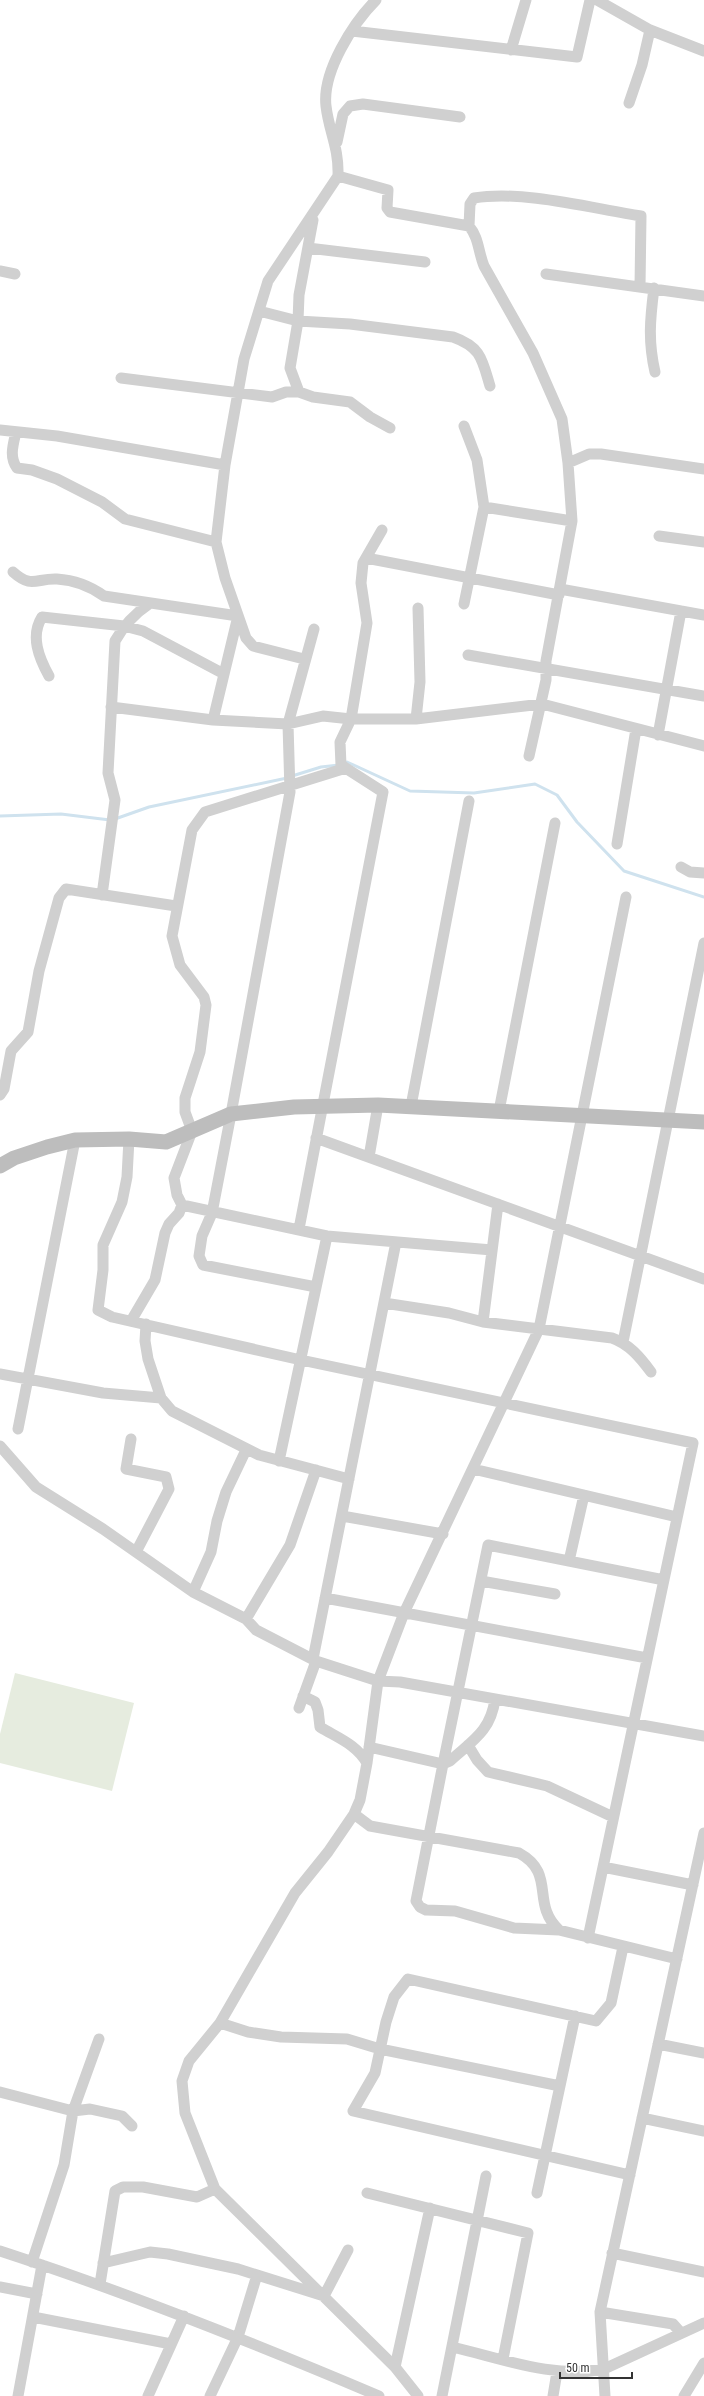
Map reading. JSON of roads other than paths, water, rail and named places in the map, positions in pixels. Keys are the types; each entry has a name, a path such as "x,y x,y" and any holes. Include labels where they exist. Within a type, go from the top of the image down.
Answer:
{"street":[{"path":"304,659 253,646 246,638 216,542 225,464 244,359 268,281 338,176 339,157 326,106 327,90 339,53 363,13 376,0"},
{"path":"511,50 526,0"},
{"path":"352,31 576,57 596,0 650,30 704,51"},
{"path":"629,103 640,73 650,30"},
{"path":"336,146 343,114 350,106 363,104 460,118"},
{"path":"338,176 388,190 387,208 390,212 469,226 477,235 480,254 484,266 533,353 562,420 568,463 572,521 546,669 542,704 529,756"},
{"path":"469,226 470,204 474,198 490,196 521,197 641,216 640,287"},
{"path":"299,392 290,368 298,321 299,295 313,214"},
{"path":"308,248 425,262"},
{"path":"0,271 15,274"},
{"path":"546,274 704,296"},
{"path":"654,288 649,329 650,347 655,372"},
{"path":"259,311 298,321 350,324 381,330 429,333 453,337 468,343 477,352 484,366 490,386"},
{"path":"121,378 238,394 272,397 286,392 299,392 313,397 350,402 370,417 390,428"},
{"path":"464,426 476,460 484,507 464,604"},
{"path":"0,430 57,436 225,464"},
{"path":"16,432 12,453 13,463 17,468 32,470 57,479 102,502 125,519 216,542"},
{"path":"568,463 589,454 601,454 704,469"},
{"path":"484,507 572,521"},
{"path":"299,1229 383,792 341,765 340,742 350,719 367,623 362,583 366,558 382,530"},
{"path":"659,536 704,542"},
{"path":"366,558 469,578 704,615"},
{"path":"13,572 22,580 32,583 56,579 70,581 90,587 104,596 149,604 238,616"},
{"path":"102,894 114,800 108,773 116,641 124,626 139,610 149,604"},
{"path":"416,719 420,682 418,608"},
{"path":"658,735 680,611"},
{"path":"213,720 238,616"},
{"path":"49,676 38,650 36,638 38,623 42,617 124,626 143,631 224,674"},
{"path":"314,629 304,659 288,724 290,787 231,1114 212,1213 202,1236 200,1262 203,1265 316,1287"},
{"path":"468,655 704,696"},
{"path":"112,707 213,720 288,724 319,716 350,719 416,719 542,704 704,746"},
{"path":"617,844 636,729"},
{"path":"131,1321 155,1280 165,1234 169,1224 179,1213 182,1205 174,1178 192,1131 185,1112 185,1098 200,1052 206,1006 204,997 180,965 172,936 176,906 192,830 205,812 290,787 346,768"},
{"path":"411,1106 469,801"},
{"path":"500,1111 555,823"},
{"path":"681,868 690,872 704,873"},
{"path":"0,1095 4,1089 11,1051 28,1032 32,1020 39,971 59,898 66,889 176,906"},
{"path":"418,2396 395,2367 214,2189 185,2113 182,2081 189,2061 220,2023 295,1893 328,1852 354,1814 360,1800 370,1747 378,1681 404,1613 443,1534 539,1329 626,897"},
{"path":"623,1342 704,943"},
{"path":"369,1157 378,1105"},
{"path":"0,1166 27,1154 75,1140 129,1138 166,1142 231,1114 294,1107 378,1105 411,1106 704,1122"},
{"path":"129,1138 127,1177 122,1202 103,1245 103,1270 98,1310 112,1317 300,1360 693,1443 588,1938"},
{"path":"316,1138 704,1279"},
{"path":"18,1429 75,1140"},
{"path":"483,1322 498,1204"},
{"path":"182,1205 212,1213 299,1229 327,1236 492,1250"},
{"path":"279,1461 327,1236"},
{"path":"299,1708 315,1660 325,1598 396,1242"},
{"path":"384,1303 449,1313 483,1322 612,1338 623,1342 643,1360 651,1372"},
{"path":"146,1324 145,1341 148,1359 161,1398 172,1411 246,1450 279,1461 349,1479"},
{"path":"0,1374 103,1393 161,1398"},
{"path":"131,1439 126,1469 166,1477 169,1489 136,1552"},
{"path":"0,1446 36,1487 136,1552 193,1592 246,1619 256,1630 315,1660 378,1681 400,1682 704,1736"},
{"path":"193,1592 211,1552 217,1521 226,1492 246,1450"},
{"path":"473,1468 677,1517"},
{"path":"246,1619 290,1545 316,1470"},
{"path":"569,1561 584,1495"},
{"path":"342,1516 443,1534"},
{"path":"664,1580 488,1545 416,1901 420,1907 436,1912 455,1911 514,1928 559,1930 677,1959"},
{"path":"481,1581 555,1594"},
{"path":"325,1598 647,1658"},
{"path":"303,1696 315,1702 318,1710 320,1727 348,1742 361,1753 367,1763"},
{"path":"370,1747 443,1764 450,1761 488,1725 493,1715 495,1699"},
{"path":"468,1745 477,1760 488,1772 547,1786 614,1817"},
{"path":"354,1814 370,1826 429,1835 519,1853 531,1860 540,1874 545,1911 549,1921 559,1930"},
{"path":"605,2396 600,2312 704,1833"},
{"path":"603,1867 693,1885"},
{"path":"623,1946 611,2003 606,2011 596,2021 408,1980 394,1997 375,2073 353,2111 630,2175"},
{"path":"537,2194 575,2016"},
{"path":"220,2023 248,2032 281,2037 347,2039 380,2049 560,2086"},
{"path":"18,2396 37,2294 37,2263 64,2166 73,2111 99,2038"},
{"path":"658,2044 704,2053"},
{"path":"0,2092 73,2111 90,2109 122,2116 132,2126"},
{"path":"642,2118 704,2131"},
{"path":"442,2396 486,2176"},
{"path":"100,2284 115,2191 123,2188 143,2187 197,2197 214,2189"},
{"path":"367,2193 528,2232 503,2359"},
{"path":"395,2367 430,2208"},
{"path":"324,2296 348,2250"},
{"path":"0,2251 100,2284 184,2316 379,2396"},
{"path":"103,2263 150,2252 257,2275 324,2296"},
{"path":"612,2253 704,2272"},
{"path":"210,2396 238,2337 257,2275"},
{"path":"0,2287 37,2294"},
{"path":"600,2312 672,2324 681,2333"},
{"path":"148,2396 184,2316"},
{"path":"33,2317 171,2344"},
{"path":"452,2347 557,2372 588,2372 604,2369 704,2323"},
{"path":"684,2396 704,2363"},
{"path":"552,2396 557,2372"}],"waterway":[{"path":"344,764 347,762 410,791 474,793 535,784 557,795 577,822 624,871 704,897"},
{"path":"292,776 321,767 339,765"},
{"path":"115,819 149,807 287,778"},
{"path":"0,816 61,814 110,820"}]}
